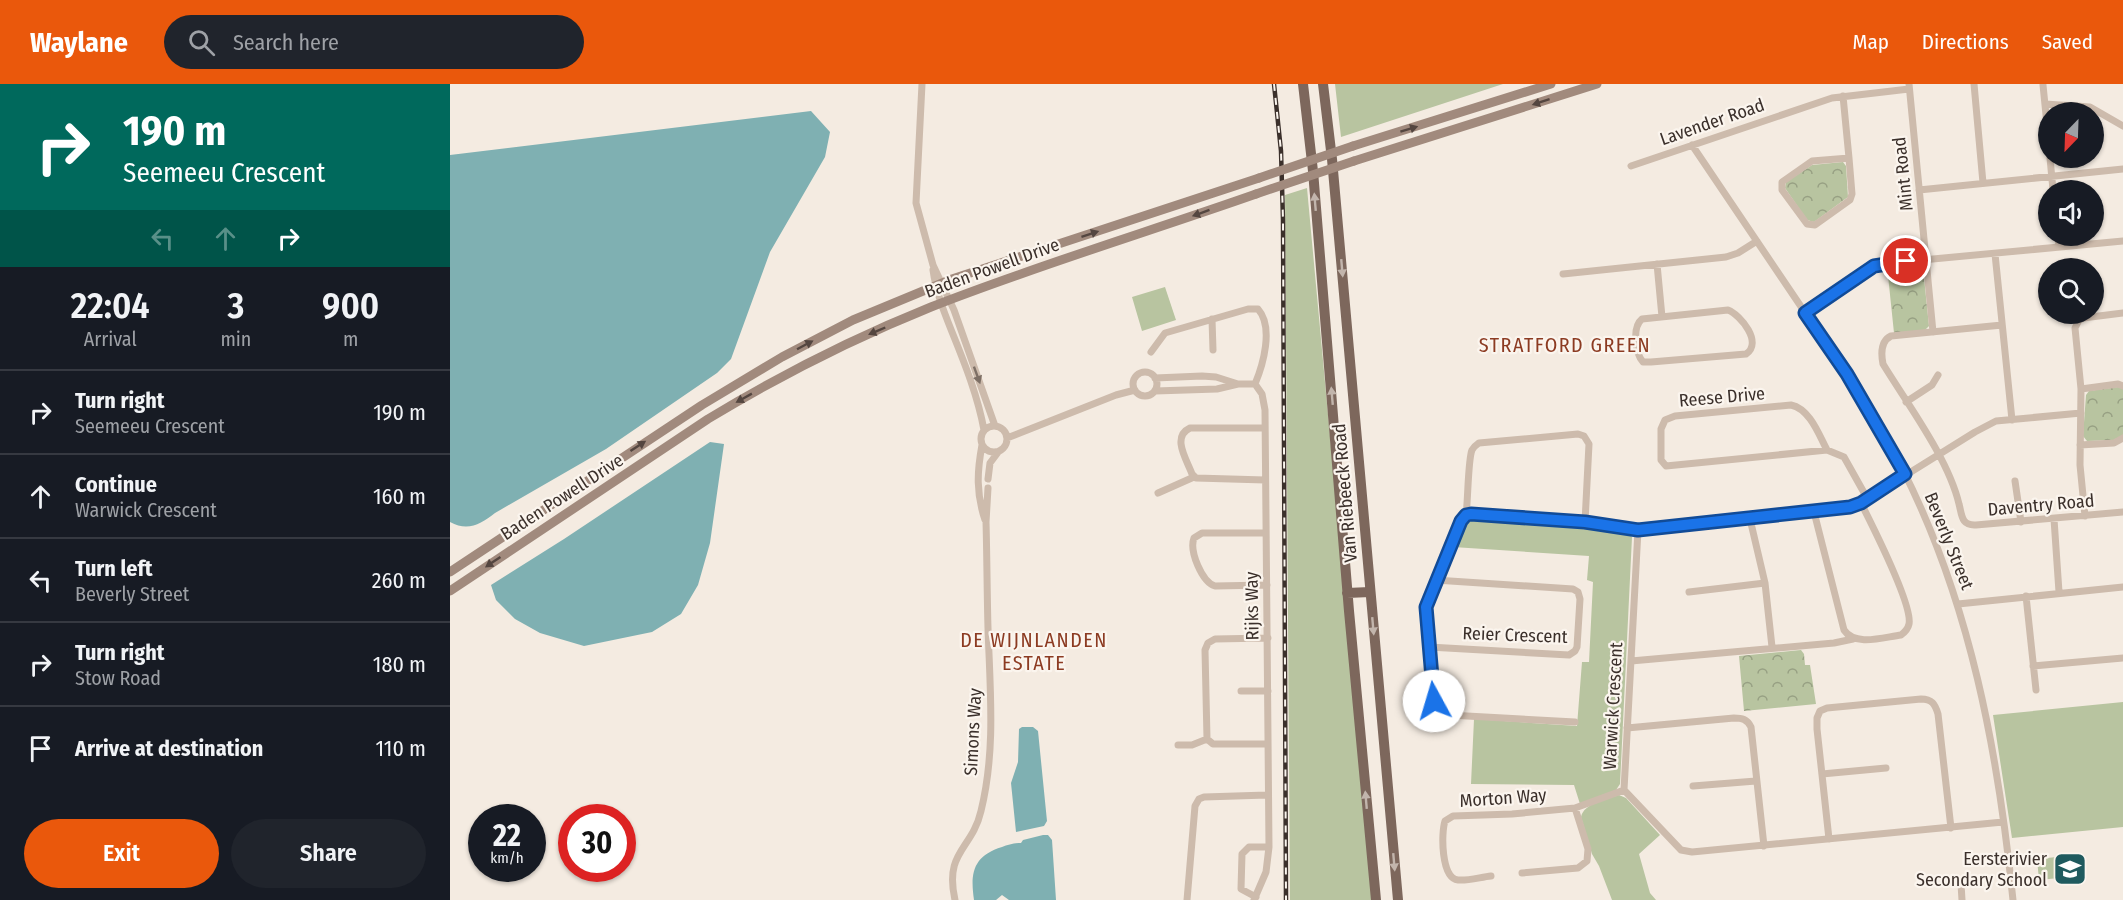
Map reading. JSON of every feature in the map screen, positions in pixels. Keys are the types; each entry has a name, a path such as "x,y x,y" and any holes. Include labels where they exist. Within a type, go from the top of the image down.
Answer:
{"main road":[{"name":"Van Riebeeck Road","path":"1303,84 1313,171 1347,593 1376,900"},
{"name":"Van Riebeeck Road","path":"1323,84 1334,182 1398,900"},
{"name":"Baden Powell Drive","path":"450,572 692,411 782,357 853,320 939,285 1353,146 1551,84"},
{"name":"Baden Powell Drive","path":"450,591 722,410 849,343 946,302 1110,243 1354,161 1597,84"},
{"path":"1347,593 1370,592"},
{"path":"1370,840 1392,839"}],"street":[{"path":"922,84 916,204 939,285 995,426 1005,431 1007,438 1005,446 990,463 988,479"},
{"path":"1974,84 1983,183"},
{"path":"2043,85 2045,102"},
{"name":"Lavender Road","path":"1631,166 1794,110 1842,96 1909,87"},
{"name":"Mint Road","path":"1909,87 1933,332"},
{"path":"1842,96 1849,158 1852,194 1850,200 1815,225 1806,224 1782,190 1782,182 1812,161 1849,158"},
{"path":"2104,115 2123,126"},
{"name":"Beverly Street","path":"1692,145 1847,374 1905,474 1933,537 1958,604 1984,702 2004,822 2013,900"},
{"path":"2051,168 2052,180"},
{"path":"1919,190 2123,169"},
{"path":"1563,274 1732,256 1757,241"},
{"path":"1805,313 1874,266 1886,263 2123,241"},
{"path":"1995,254 2012,420"},
{"path":"1657,264 1662,316"},
{"path":"946,302 982,417 984,430 981,437 982,445 988,450 999,451"},
{"path":"1152,352 1165,333 1248,309 1258,309 1262,313 1266,356 1255,384 1238,384 1217,389 1155,391 1145,396 1135,390 1133,383 1140,374 1148,373 1155,378 1157,384 1155,391"},
{"path":"1728,310 1738,316 1752,337 1752,348 1746,354 1643,362 1639,357 1637,344 1638,322 1642,319 1662,316 1728,310"},
{"path":"2085,516 2080,445 2081,389 2075,328 2076,323 2083,318 2123,313"},
{"path":"1212,319 1213,350"},
{"path":"1938,454 1883,364 1884,342 1891,336 2002,325"},
{"path":"1906,402 1932,385 1938,375"},
{"path":"1189,376 1189,390"},
{"path":"1155,378 1216,377 1238,384"},
{"name":"Rijks Way","path":"1255,384 1264,401 1265,428 1269,847 1266,872 1255,898"},
{"path":"2081,389 2123,386"},
{"path":"1007,438 1116,395 1135,390"},
{"name":"Reese Drive","path":"1827,450 1804,412 1791,405 1676,416 1665,420 1661,429 1661,460 1666,466 1827,450 1844,457 1890,562 1910,622 1906,631 1901,635 1853,639"},
{"path":"1575,722 1442,712 1434,701 1426,607 1462,519 1466,515 1585,522 1638,530 1850,507 1864,501 1988,424 1996,421 2081,413"},
{"path":"984,430 995,426"},
{"path":"1194,477 1180,444 1181,435 1185,431 1193,428 1265,428"},
{"path":"1466,515 1471,453 1476,445 1578,434 1587,438 1589,444 1585,522"},
{"path":"2080,445 2114,442 2123,438"},
{"name":"Simons Way","path":"982,445 977,473 977,492 986,522"},
{"name":"Daventry Road","path":"1938,454 1956,494 1961,517 1969,526 2123,512"},
{"path":"1158,493 1194,477 1265,480"},
{"path":"2015,481 2021,522"},
{"name":"Simons Way","path":"955,900 953,869 960,850 978,822 985,793 992,736 986,522 988,488"},
{"path":"1814,512 1844,630 1853,639"},
{"path":"1750,519 1765,583 1772,647"},
{"path":"2054,519 2059,592"},
{"name":"Warwick Crescent","path":"1638,530 1624,790 1681,850 1692,852 1764,846 2004,822"},
{"path":"1266,533 1202,533 1194,538 1192,547 1204,579 1209,584 1215,586 1267,585"},
{"name":"Reier Crescent","path":"1429,647 1567,655 1574,653 1577,647 1580,599 1576,590 1436,580"},
{"path":"1689,592 1765,583"},
{"path":"1958,604 2123,586"},
{"path":"2026,596 2036,690"},
{"path":"1268,638 1215,639 1206,645 1205,671 1207,739 1213,744 1268,744"},
{"path":"1631,662 1834,643 1853,639"},
{"path":"2033,666 2123,658"},
{"path":"1240,681 1241,693 1268,691"},
{"path":"1829,839 1816,718 1820,711 1921,699 1929,700 1936,706 1938,714 1951,828"},
{"path":"1627,728 1744,719 1751,727 1764,846"},
{"path":"1178,745 1192,745 1207,739"},
{"path":"1822,774 1886,768"},
{"path":"1693,786 1756,780"},
{"name":"Morton Way","path":"1491,876 1458,880 1447,871 1442,830 1445,820 1453,816 1512,814 1575,808 1624,790"},
{"path":"1187,900 1197,801 1206,796 1268,795"},
{"path":"1521,873 1578,868 1587,861 1588,849 1575,808"},
{"path":"1255,898 1241,889 1242,854 1249,847 1269,847"},
{"path":"1961,884 1962,900"}],"green space":[{"path":"1335,84 1503,84 1341,137"},
{"path":"1843,162 1846,166 1848,197 1814,222 1807,220 1785,188 1786,182 1812,165"},
{"path":"1307,188 1373,900 1290,900 1285,195"},
{"path":"1918,263 1923,268 1929,326 1925,330 1894,333 1887,266"},
{"path":"1165,287 1176,320 1142,331 1132,297"},
{"path":"2123,388 2123,436 2116,440 2087,441 2083,436 2086,395 2089,391"},
{"path":"1470,518 1598,526 1627,532 1632,537 1620,784 1616,790 1580,804 1574,785 1471,784 1474,719 1577,726 1582,662 1589,662 1593,582 1587,580 1589,556 1453,547 1464,522"},
{"path":"1801,650 1804,654 1805,665 1810,665 1816,704 1744,711 1739,656"},
{"path":"2123,702 2123,827 2012,838 1993,715"},
{"path":"1619,795 1626,798 1660,835 1639,854 1650,893 1656,900 1612,900 1592,854 1581,817 1583,812 1597,802"},
{"path":"2077,855 2079,876 2039,880 2037,859"}],"water":[{"path":"811,111 830,132 825,157 770,252 731,359 717,373 606,449 485,520 468,526 450,522 450,155"},
{"path":"710,442 724,444 710,543 698,585 681,614 652,632 584,646 540,633 515,619 496,600 491,585"},
{"path":"1033,727 1038,731 1047,821 1044,826 1016,832 1011,783 1018,762 1019,729"},
{"path":"1048,835 1052,840 1056,900 1009,900 1002,895 996,900 974,900 973,874 979,861 985,855 1002,847"}],"railway":[{"path":"1274,84 1281,151 1283,220 1286,900"}],"place":[{"name":"Eersterivier Secondary School","path":"2070,869"}],"district":[{"name":"STRATFORD GREEN","path":"1565,345"},
{"name":"DE WIJNLANDEN ESTATE","path":"1034,652"}],"route":[{"path":"1434,701 1426,607 1428,597 1461,521 1466,515 1585,522 1638,530 1850,507 1861,503 1905,474 1847,374 1805,313 1874,266 1906,261"}]}
